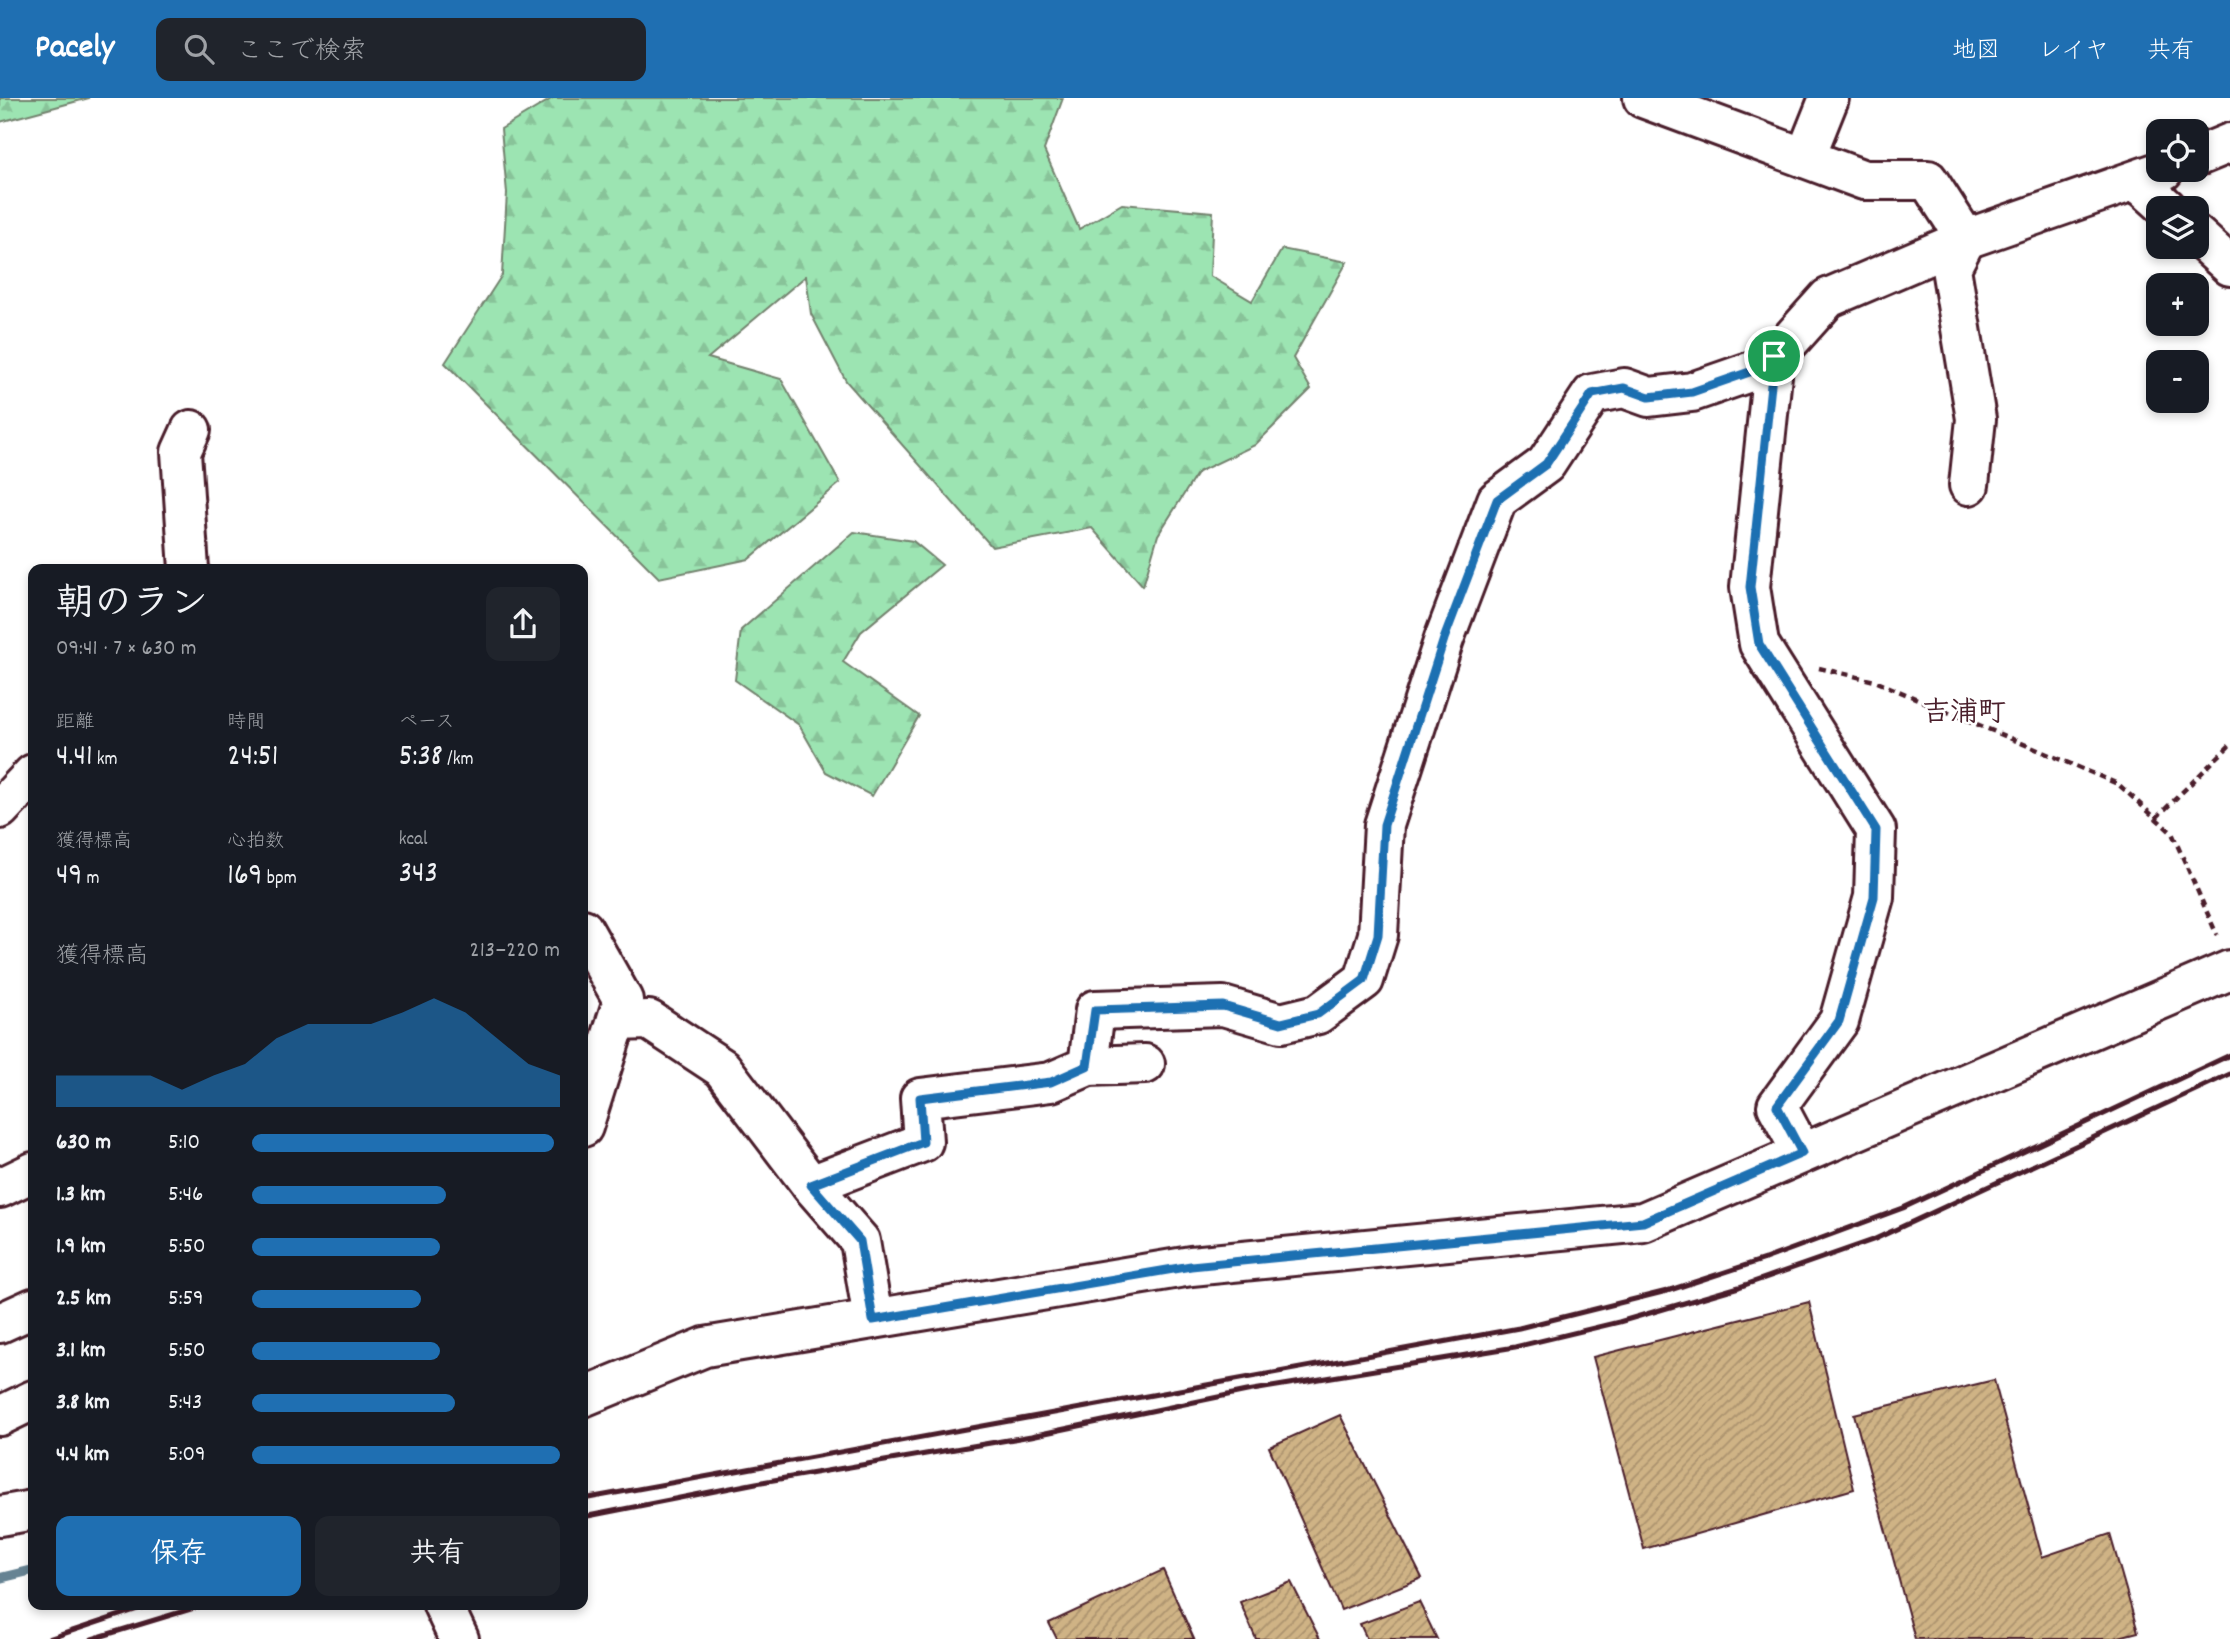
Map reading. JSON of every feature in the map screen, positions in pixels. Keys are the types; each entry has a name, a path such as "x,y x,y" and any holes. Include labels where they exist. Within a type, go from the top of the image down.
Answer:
{"street":[{"path":"1643,98 1864,180 1928,180 1966,239"},
{"path":"1805,158 1829,98"},
{"path":"2209,152 2230,144"},
{"path":"1087,1066 1095,1010 1223,1006 1281,1023 1318,1014 1364,980 1378,935 1384,825 1444,639 1497,500 1546,464 1592,394 1624,388 1649,397 1692,392 1761,368 1828,298 1966,239 2146,176"},
{"path":"1966,239 1951,268 1976,419 1969,485"},
{"path":"2209,247 2230,266"},
{"path":"1774,356 1750,587 1759,644 1876,830 1874,897 1839,1021 1777,1106 1802,1153"},
{"path":"189,564 181,452 191,430"},
{"path":"0,809 28,779"},
{"path":"588,938 623,1000 588,1111"},
{"path":"588,1395 705,1348 1191,1266 1643,1222 1802,1153 2225,955"},
{"path":"617,1021 649,1020 722,1068 811,1185 860,1241 873,1320"},
{"path":"811,1185 923,1142 920,1098 1051,1082 1087,1066 1145,1064"},
{"path":"0,1188 28,1174"},
{"path":"0,1324 28,1310"},
{"path":"0,1416 28,1402"},
{"path":"0,1516 28,1511"},
{"path":"445,1610 459,1639"}],"path":[{"path":"1767,655 1875,681 2118,784 2172,834 2225,955"},
{"path":"2156,818 2230,745"}],"green space":[{"path":"0,98 89,98 0,122"},
{"path":"553,98 1063,98 1044,150 1079,229 1122,204 1213,212 1210,276 1252,301 1282,249 1347,262 1293,358 1311,389 1255,445 1198,472 1158,535 1143,586 1092,528 992,547 846,381 811,314 806,276 708,358 781,379 840,483 749,559 659,578 445,363 502,275 507,193 501,129"},
{"path":"854,532 913,541 942,565 861,632 843,662 919,716 872,796 826,772 799,725 735,680 741,630"}],"building":[{"path":"1809,1302 1854,1489 1644,1549 1593,1357"},
{"path":"1994,1380 2042,1557 2110,1534 2138,1632 2111,1639 1915,1639 1854,1414"},
{"path":"1340,1415 1422,1578 1341,1610 1269,1447"},
{"path":"1163,1570 1194,1639 1057,1639 1049,1623"},
{"path":"1291,1582 1320,1639 1256,1639 1240,1602"},
{"path":"1419,1602 1437,1639 1367,1639 1360,1624"}],"waterway":[{"path":"0,1578 28,1571"}],"railway":[{"path":"588,1498 1519,1328 1667,1291 1765,1259 1903,1208 2230,1055"},
{"path":"588,1516 756,1483 1031,1436 1247,1391 1515,1347 1619,1322 1739,1287 1873,1240 2230,1074"},
{"path":"48,1639 135,1610"},
{"path":"92,1639 188,1610"}],"district":[{"name":"吉浦町","path":"1964,715"}],"route":[{"path":"1774,356 1750,587 1759,644 1876,830 1874,897 1839,1021 1777,1106 1802,1153 1643,1222 1191,1266 873,1320 860,1241 811,1185 923,1142 920,1098 1051,1082 1087,1066 1095,1010 1223,1006 1281,1023 1318,1014 1364,980 1378,935 1384,825 1444,639 1497,500 1546,464 1592,394 1624,388 1649,397 1692,392 1761,368 1774,356"}]}
